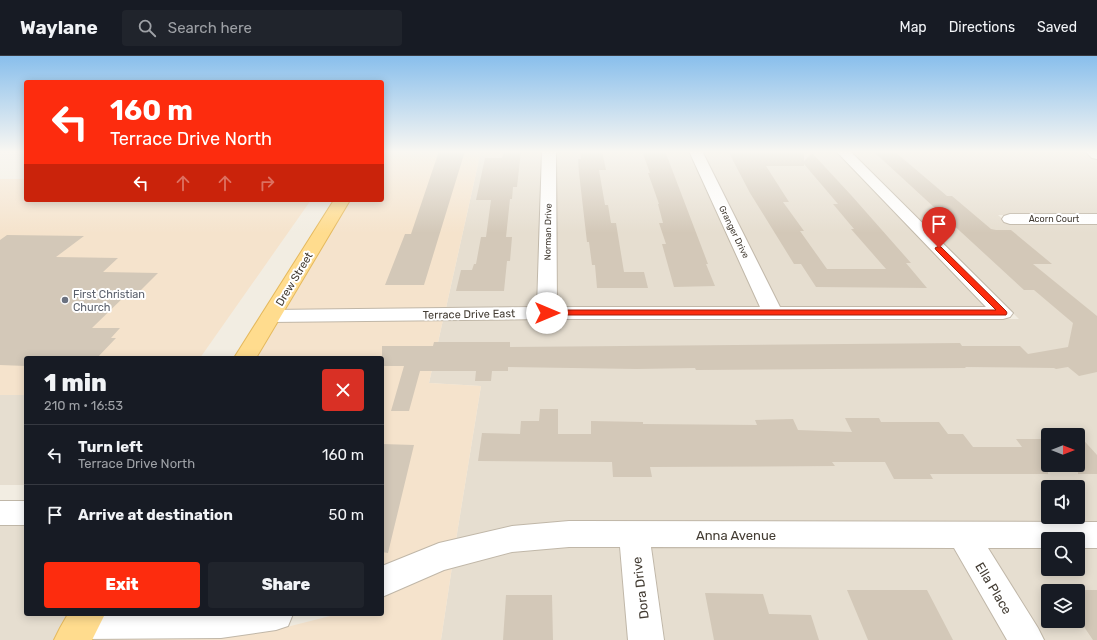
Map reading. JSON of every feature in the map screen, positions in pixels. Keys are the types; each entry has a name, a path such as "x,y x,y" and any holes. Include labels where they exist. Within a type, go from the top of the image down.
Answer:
{"main road":[{"name":"Drew Street","path":"246,356 341,202"}],"street":[{"name":"Norman Drive","path":"547,313 549,178"},
{"name":"Granger Drive","path":"708,178 773,314"},
{"name":"Terrace Drive East","path":"271,316 547,313 1003,313 869,178"},
{"name":"Acorn Court","path":"1010,219 1097,219"},
{"path":"0,513 24,513"},
{"name":"Anna Avenue","path":"384,581 439,557 512,539 569,534 1097,535"},
{"name":"Dora Drive","path":"634,535 646,640"},
{"name":"Ella Place","path":"963,535 1026,640"},
{"path":"81,625 221,621 260,616"}],"shaded area":[{"path":"384,178 475,178 446,308 285,311 349,202 384,202"},
{"path":"475,178 541,178 536,307 446,308"},
{"path":"556,178 700,178 760,308 558,307"},
{"path":"716,178 862,178 987,307 781,308"},
{"path":"877,178 1097,178 1097,215 998,215 1006,222 1097,222 1097,523 1085,523 1085,480 1041,480 1041,524 1059,524 456,540 481,386 429,383 443,320 547,318 1019,319"},
{"path":"0,179 24,179 24,202 310,202 201,356 24,356 24,395 0,395"},
{"path":"443,320 429,383 481,386 456,540 384,565 384,356 258,356 278,322"},
{"path":"0,395 24,395 24,485 0,485"},
{"path":"0,525 24,525 24,616 69,616 53,640 0,640"},
{"path":"571,547 619,547 628,640 441,640 452,567 515,552"},
{"path":"652,548 953,548 1007,640 665,640"},
{"path":"986,548 1041,548 1041,576 1085,576 1085,548 1097,548 1097,640 1044,640"},
{"path":"452,567 441,640 90,640 91,638 214,637 279,629 330,616 384,616 384,594"}],"building":[{"path":"430,178 457,178 424,285 385,285 405,234 411,234"},
{"path":"481,178 518,178 517,187 513,187 512,199 510,199 506,237 512,237 510,261 507,261 504,291 456,291 461,270 472,270 474,264 476,264 481,237 486,237 491,200 476,200"},
{"path":"580,178 600,178 605,205 608,205 611,223 616,223 624,272 644,272 648,288 597,288 595,265 592,265 589,242 587,242"},
{"path":"650,178 675,178 715,286 674,287 662,244 666,244 659,223 663,223 659,204"},
{"path":"742,178 774,178 789,202 783,202 804,231 800,231 827,269 886,269 851,229 854,229 833,204 838,204 816,178 835,178 911,263 906,263 927,288 816,287 801,264 794,264"},
{"path":"903,178 926,178 947,196 952,196 991,229 1011,230 1052,264 1033,264 1097,316 1097,372 1079,376 1068,367 1056,369 965,367 966,368 696,370 695,368 637,369 508,367 508,371 492,371 491,381 475,381 476,371 420,371 409,411 391,411 404,366 384,366 384,356 382,356 382,346 433,346 434,342 510,342 510,347 960,343 962,346 1020,346 1028,354 1068,347 1073,323 1034,290 1024,290"},
{"path":"7,235 84,236 56,257 118,258 103,272 158,273 137,294 127,294 92,328 120,328 111,338 116,338 99,356 24,356 24,366 0,365 0,240"},
{"path":"540,409 558,409 558,434 591,434 591,421 643,422 643,424 757,425 755,420 793,419 798,430 852,432 845,418 879,418 881,422 939,422 948,434 963,434 973,447 1022,447 1016,439 1041,439 1041,472 1048,472 1048,474 930,474 933,479 894,479 885,462 832,462 835,466 650,467 652,477 613,477 612,462 478,461 482,433 520,434 521,421 539,421"},
{"path":"1085,442 1097,455 1097,474 1078,474 1078,472 1085,472"},
{"path":"384,444 414,445 388,553 384,552"},
{"path":"847,590 927,590 953,640 868,640"},
{"path":"1085,590 1097,590 1097,640 1093,640 1085,628"},
{"path":"705,593 763,594 769,614 811,615 819,640 714,640"},
{"path":"506,595 552,595 553,640 503,640"}],"place":[{"name":"First Christian Church","path":"65,300"}],"route":[{"path":"547,313 1003,313 939,248"}]}
